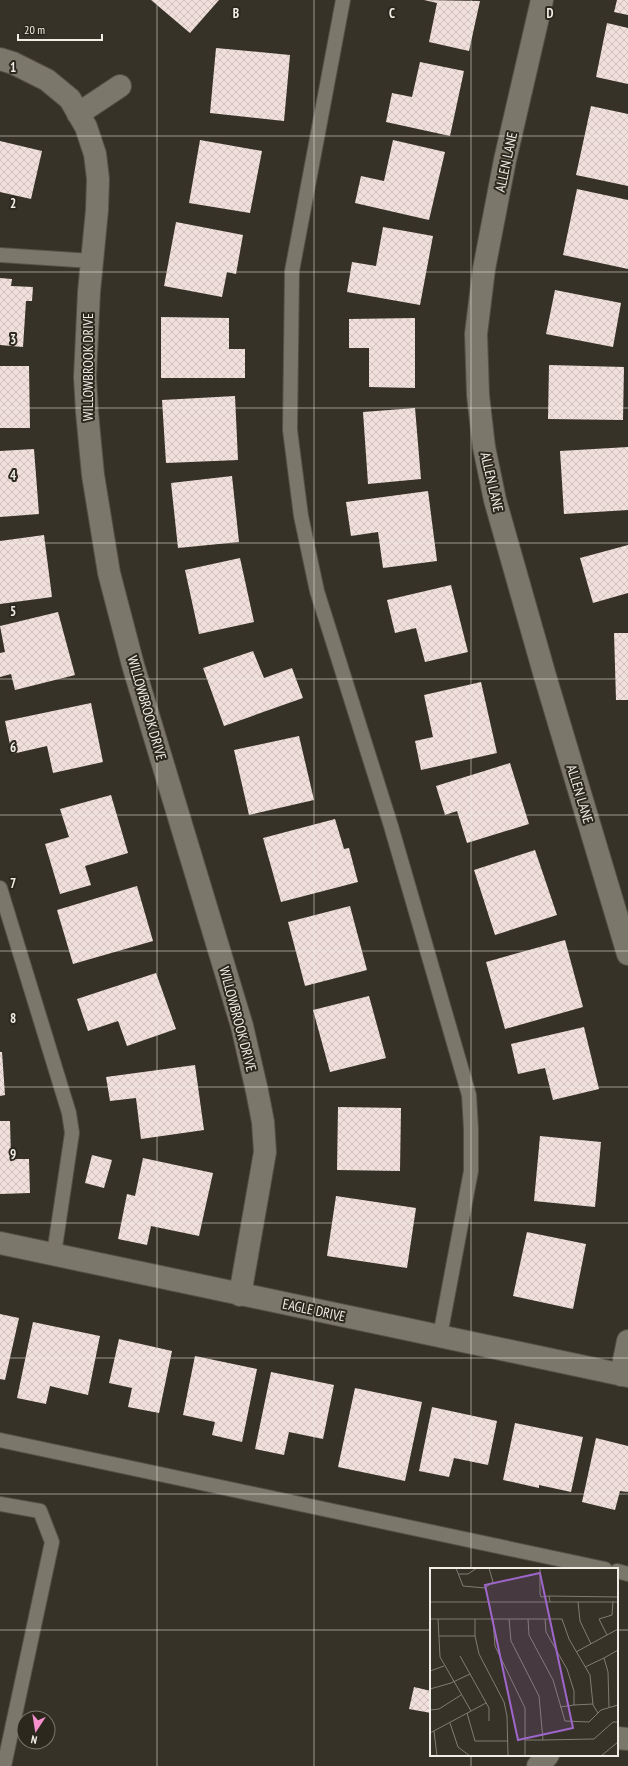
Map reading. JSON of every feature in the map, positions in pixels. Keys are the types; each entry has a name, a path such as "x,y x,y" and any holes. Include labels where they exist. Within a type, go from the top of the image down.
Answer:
{"street":[{"name":"ALLEN LANE","path":"542,0 506,160 484,269 476,334 478,395 484,447 495,500 547,683 628,954"},
{"name":"WILLOWBROOK DRIVE","path":"0,60 13,62 47,80 70,99 86,127 95,154 98,179 92,261 88,292 85,377 93,475 109,573 133,665 242,1026 258,1091 263,1122 265,1152 240,1295"},
{"path":"78,114 120,86"},
{"name":"EAGLE DRIVE","path":"0,1243 240,1295 625,1375"},
{"path":"625,1375 628,1341"},
{"path":"618,1738 628,1739"},
{"path":"538,1766 547,1756"}],"lane":[{"path":"343,0 292,270 290,430 301,516 317,591 390,826 469,1095 471,1171 440,1336"},
{"path":"0,255 92,261"},
{"path":"0,888 69,1113 72,1132 54,1254"},
{"path":"0,1440 600,1568"},
{"path":"0,1504 40,1511 52,1542 4,1766"},
{"path":"618,1572 628,1574"}],"building":[{"path":"151,0 219,0 190,33"},
{"path":"424,0 480,1 469,51 429,42 437,3"},
{"path":"617,0 628,0 628,15 614,12"},
{"path":"607,23 628,28 628,84 596,77"},
{"path":"216,48 290,55 284,121 210,113"},
{"path":"420,62 464,71 450,136 386,122 392,93 412,97"},
{"path":"591,106 628,114 628,186 576,175"},
{"path":"200,140 262,151 250,213 189,203"},
{"path":"393,140 445,152 429,220 355,203 361,176 384,181"},
{"path":"0,141 42,151 31,199 0,192"},
{"path":"577,189 628,200 628,269 563,255"},
{"path":"176,222 243,235 236,274 227,272 222,297 164,286"},
{"path":"383,227 433,236 420,305 347,292 352,262 376,266"},
{"path":"0,278 12,279 11,286 33,287 32,301 26,301 23,347 0,345"},
{"path":"555,290 621,303 613,347 546,334"},
{"path":"161,317 229,318 229,349 245,349 245,378 161,378"},
{"path":"415,318 415,388 369,387 369,348 349,348 349,319"},
{"path":"549,365 624,367 623,420 548,419"},
{"path":"0,366 29,366 30,428 0,428"},
{"path":"235,396 238,460 166,463 162,400"},
{"path":"415,408 421,479 368,484 363,412"},
{"path":"628,447 628,510 564,514 560,451"},
{"path":"34,449 39,514 0,517 0,451"},
{"path":"232,476 239,542 178,548 171,483"},
{"path":"428,491 437,561 383,568 378,532 351,536 346,502"},
{"path":"44,535 52,597 0,604 0,541"},
{"path":"628,545 628,593 593,603 580,558"},
{"path":"240,558 254,622 199,634 185,570"},
{"path":"451,585 468,652 425,662 416,628 395,633 387,600"},
{"path":"58,612 75,675 15,690 11,674 0,677 0,653 5,652 0,626"},
{"path":"614,633 628,633 628,700 616,700"},
{"path":"253,651 264,678 292,668 303,698 224,726 203,668"},
{"path":"481,682 497,753 421,770 415,741 433,737 424,695"},
{"path":"91,703 103,762 53,773 47,746 12,754 5,721"},
{"path":"299,736 314,800 249,815 234,750"},
{"path":"510,763 529,824 467,843 457,811 445,815 436,786"},
{"path":"111,795 128,853 85,866 91,885 60,894 45,844 69,837 60,809"},
{"path":"335,819 344,849 349,848 358,882 281,902 263,838"},
{"path":"535,850 557,915 495,935 474,870"},
{"path":"137,886 153,941 73,964 57,910"},
{"path":"350,906 367,970 305,986 288,922"},
{"path":"565,940 583,1007 505,1029 486,962"},
{"path":"156,973 176,1029 127,1046 118,1021 88,1031 77,999"},
{"path":"369,996 386,1058 330,1072 313,1010"},
{"path":"584,1027 599,1089 553,1100 545,1068 518,1074 511,1044"},
{"path":"0,1052 2,1052 5,1095 0,1096"},
{"path":"195,1065 204,1130 141,1139 136,1098 110,1101 106,1077"},
{"path":"338,1107 401,1108 400,1171 337,1170"},
{"path":"0,1121 10,1121 11,1159 29,1159 30,1193 0,1194"},
{"path":"540,1136 601,1142 595,1207 534,1201"},
{"path":"92,1155 112,1160 104,1188 85,1183"},
{"path":"143,1158 213,1173 199,1236 151,1226 147,1245 118,1239 127,1194 135,1196"},
{"path":"336,1196 416,1208 407,1268 327,1256"},
{"path":"527,1232 586,1244 573,1309 513,1296"},
{"path":"0,1314 19,1318 5,1380 0,1379"},
{"path":"33,1322 100,1336 88,1395 50,1386 46,1404 17,1398"},
{"path":"119,1339 172,1351 159,1413 128,1407 132,1388 109,1383"},
{"path":"195,1356 257,1369 242,1442 212,1435 215,1422 183,1415"},
{"path":"271,1372 334,1385 323,1439 289,1432 284,1455 255,1449"},
{"path":"355,1388 422,1402 405,1481 338,1467"},
{"path":"432,1407 497,1421 488,1465 454,1458 449,1477 419,1471"},
{"path":"515,1423 583,1437 571,1492 539,1485 539,1488 503,1480"},
{"path":"596,1438 628,1446 628,1492 620,1491 615,1510 582,1502"},
{"path":"414,1687 430,1691 430,1713 409,1709"}]}
